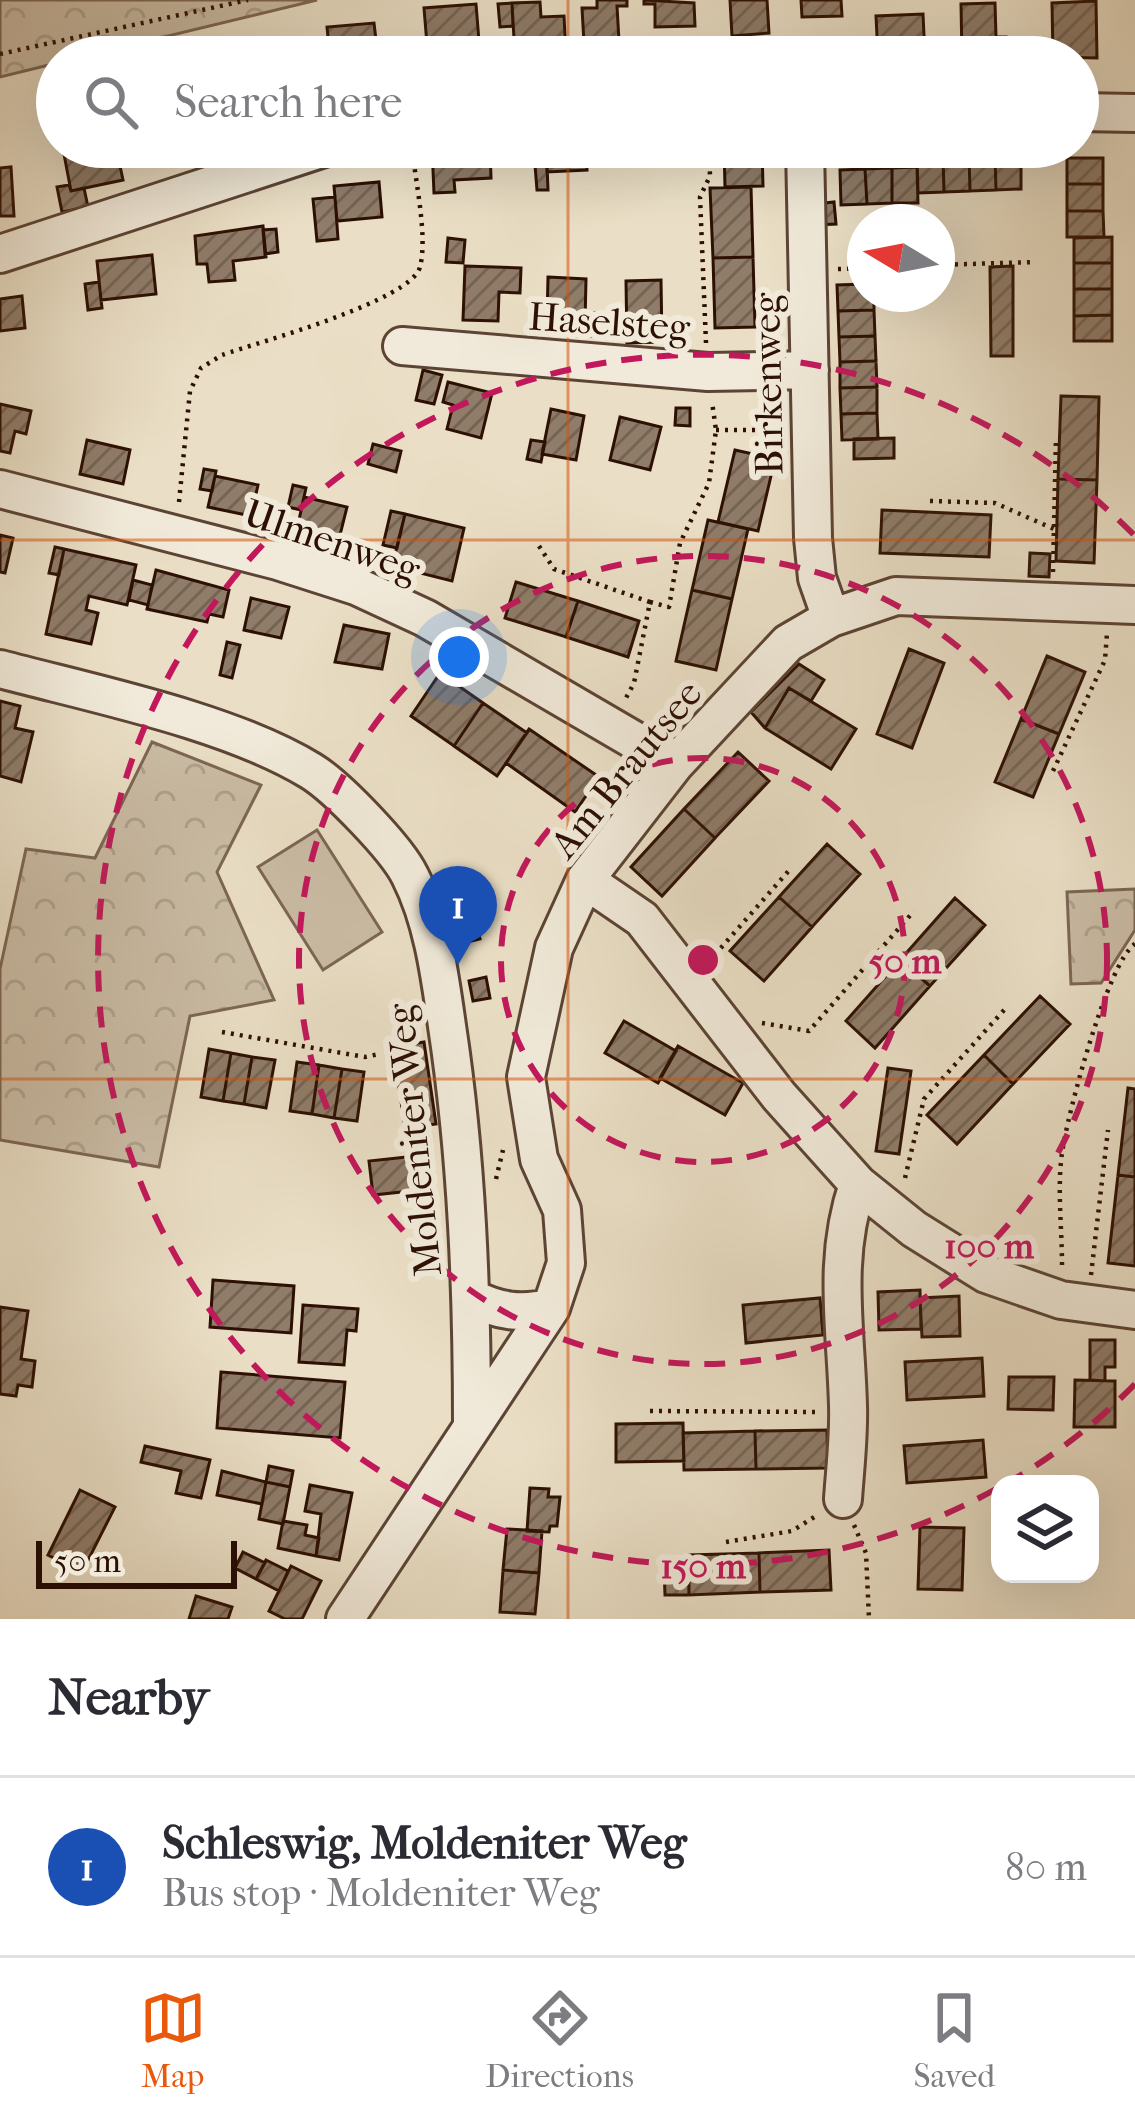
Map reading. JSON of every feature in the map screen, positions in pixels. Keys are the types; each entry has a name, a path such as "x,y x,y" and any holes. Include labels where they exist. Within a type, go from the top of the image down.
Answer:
{"street":[{"path":"1099,112 1135,112"},
{"path":"0,254 263,168"},
{"name":"Birkenweg","path":"805,168 813,538 817,578 830,618"},
{"name":"Haselsteg","path":"402,346 708,372 810,370"},
{"name":"Ulmenweg","path":"0,489 356,586 425,618 675,764"},
{"name":"Am Brautsee","path":"472,1425 551,1308 566,1263 562,1210 538,1159 526,1077 554,948 586,880 675,764 788,644 830,618 896,596 1122,604"},
{"name":"Moldeniter Weg","path":"0,669 165,714 246,741 313,772 364,820 409,873 427,921 452,1057 472,1298 472,1425"},
{"path":"586,880 642,919 778,1096 859,1184 888,1208 986,1274 1075,1302 1135,1310"},
{"path":"843,1499 849,1412 844,1225 859,1184"},
{"path":"472,1298 493,1309 521,1313 551,1308"},
{"path":"345,1619 472,1425"}],"path":[{"path":"83,36 248,0"},
{"path":"0,54 36,46"},
{"path":"176,534 190,391 201,368 222,355 378,302 407,286 419,273 423,254 414,168"},
{"path":"539,547 554,569 669,607 680,543 709,483 716,430 708,372 700,197 710,168"},
{"path":"955,265 1035,262"},
{"path":"716,430 811,430"},
{"path":"1052,602 1056,437"},
{"path":"930,501 995,503 1054,529"},
{"path":"611,727 634,683 650,602"},
{"path":"1053,771 1106,660 1122,604"},
{"path":"697,986 713,974 720,949 792,867"},
{"path":"729,1031 748,1021 809,1031 914,911"},
{"path":"1075,1302 1062,1153 1107,986 1128,947 1135,944"},
{"path":"888,1208 902,1193 923,1099 1005,1009"},
{"path":"222,1032 365,1057 379,1054"},
{"path":"1075,1302 1108,1130"},
{"path":"462,1160 485,1188 500,1176 506,1134"},
{"path":"650,1411 849,1412"},
{"path":"725,1542 792,1531 843,1499 866,1553 868,1619"}],"green space":[{"path":"0,0 317,0 168,36 36,36 36,68 0,77"},
{"path":"152,742 261,785 217,872 274,1000 190,1016 159,1167 0,1140 0,969 26,849 95,858"},
{"path":"317,830 382,932 323,970 258,867"},
{"path":"1135,889 1135,930 1101,983 1071,984 1067,892"}],"building":[{"path":"597,0 627,0 627,6 617,6 619,36 584,36 582,8 597,8"},
{"path":"644,0 694,3 695,26 655,27 655,4 644,4"},
{"path":"730,0 767,0 769,33 732,36"},
{"path":"801,0 841,0 842,16 802,17"},
{"path":"1096,1 1097,36 1053,36 1052,3"},
{"path":"540,2 541,17 564,16 565,36 514,36 512,3"},
{"path":"512,3 513,26 500,27 498,4"},
{"path":"995,3 996,36 962,36 961,4"},
{"path":"476,4 479,36 426,36 424,8"},
{"path":"923,14 924,36 877,36 876,16"},
{"path":"374,23 376,36 328,36 327,27"},
{"path":"1099,158 1103,158 1103,184 1067,184 1067,168 1099,168"},
{"path":"11,167 14,216 0,216 0,168"},
{"path":"67,168 120,168 123,180 71,191"},
{"path":"433,168 491,168 491,178 454,180 455,192 434,193"},
{"path":"535,168 547,168 548,190 537,190"},
{"path":"547,168 587,168 587,170 547,172"},
{"path":"725,168 763,168 763,186 725,187"},
{"path":"892,168 917,168 918,203 892,203"},
{"path":"892,168 892,203 867,204 865,169"},
{"path":"917,168 943,168 944,192 918,193"},
{"path":"943,168 969,168 970,191 944,192"},
{"path":"969,168 995,168 996,190 970,191"},
{"path":"995,168 1021,168 1021,189 996,190"},
{"path":"865,169 867,204 841,205 840,170"},
{"path":"379,182 382,217 337,221 334,186"},
{"path":"1067,184 1103,184 1103,211 1067,211"},
{"path":"69,185 71,191 84,188 88,207 62,212 57,187"},
{"path":"751,187 753,257 713,258 710,188"},
{"path":"335,197 338,239 317,241 313,199"},
{"path":"834,202 836,224 816,225 815,204"},
{"path":"1067,211 1103,211 1104,237 1067,237"},
{"path":"263,226 266,257 233,261 235,280 209,282 207,264 197,264 195,236"},
{"path":"276,229 278,252 265,254 263,230"},
{"path":"1112,237 1112,263 1074,263 1074,238"},
{"path":"448,238 465,240 463,263 446,262"},
{"path":"152,255 156,294 101,300 97,261"},
{"path":"753,257 755,327 715,328 713,258"},
{"path":"1074,263 1112,263 1112,289 1074,289"},
{"path":"465,266 521,268 520,293 499,292 498,321 463,320"},
{"path":"1013,266 1013,356 991,356 990,267"},
{"path":"548,277 586,279 585,324 547,322"},
{"path":"661,280 662,342 627,343 626,281"},
{"path":"99,282 102,308 88,310 85,284"},
{"path":"837,285 847,285 847,311 838,311"},
{"path":"1074,289 1112,289 1112,315 1074,316"},
{"path":"22,296 25,328 0,331 0,299"},
{"path":"838,311 874,312 875,336 839,337"},
{"path":"585,313 600,313 599,336 575,336 576,323 585,324"},
{"path":"1112,315 1112,341 1074,341 1074,316"},
{"path":"875,336 876,361 840,362 839,337"},
{"path":"876,361 877,387 840,388 840,362"},
{"path":"423,370 442,375 434,404 416,400"},
{"path":"448,382 492,393 481,438 447,429 453,405 443,402"},
{"path":"877,387 877,413 841,414 840,388"},
{"path":"1061,396 1099,397 1097,480 1058,479"},
{"path":"0,404 31,411 26,434 15,431 10,453 0,451"},
{"path":"676,408 690,408 690,426 675,425"},
{"path":"551,409 584,416 576,460 542,454"},
{"path":"877,413 878,439 842,440 841,414"},
{"path":"620,417 661,427 650,470 610,460"},
{"path":"894,438 894,458 854,459 854,439"},
{"path":"87,440 130,450 123,484 80,474"},
{"path":"531,440 545,442 541,462 527,459"},
{"path":"373,444 401,451 396,472 368,464"},
{"path":"735,450 775,459 758,531 718,522"},
{"path":"204,469 216,471 212,491 200,489"},
{"path":"215,476 258,485 251,516 208,507"},
{"path":"1058,479 1097,480 1094,563 1056,561"},
{"path":"293,485 306,488 301,510 288,507"},
{"path":"304,497 347,507 339,539 297,529"},
{"path":"882,510 991,515 989,557 880,553"},
{"path":"391,511 405,514 397,548 383,545"},
{"path":"405,514 464,528 452,581 392,566"},
{"path":"708,520 748,529 732,599 692,590"},
{"path":"0,535 13,538 5,573 0,572"},
{"path":"55,547 64,549 59,575 49,573"},
{"path":"64,549 136,565 127,605 89,596 86,610 98,613 91,644 46,634"},
{"path":"1030,553 1050,554 1049,577 1029,576"},
{"path":"156,570 229,590 223,617 209,614 207,622 147,609"},
{"path":"133,580 152,585 148,605 129,600"},
{"path":"516,582 578,601 566,637 505,618"},
{"path":"692,590 732,599 716,670 676,661"},
{"path":"251,598 289,607 281,638 244,630"},
{"path":"578,601 639,621 628,657 566,637"},
{"path":"344,625 389,634 382,669 335,662"},
{"path":"227,642 240,645 232,678 220,675"},
{"path":"909,649 944,663 912,748 877,734"},
{"path":"1047,656 1085,672 1059,734 1021,719"},
{"path":"799,664 824,680 811,701 789,688 765,728 751,712"},
{"path":"440,673 483,703 454,746 411,716"},
{"path":"789,688 856,729 831,769 765,728"},
{"path":"0,701 20,706 15,728 33,732 21,782 0,776"},
{"path":"483,703 527,733 497,776 454,746"},
{"path":"1021,719 1059,734 1033,797 995,782"},
{"path":"529,729 599,777 575,812 506,763"},
{"path":"738,752 769,781 715,838 684,809"},
{"path":"684,809 715,838 662,896 631,867"},
{"path":"827,844 860,874 812,927 779,897"},
{"path":"779,897 812,927 764,981 730,951"},
{"path":"955,898 985,925 930,986 900,960"},
{"path":"475,919 480,939 463,943 458,922"},
{"path":"900,960 930,986 875,1048 846,1021"},
{"path":"486,977 490,998 473,1001 469,981"},
{"path":"1040,996 1070,1024 1013,1084 984,1055"},
{"path":"624,1021 676,1051 658,1083 605,1053"},
{"path":"424,1042 436,1124 405,1128 393,1047"},
{"path":"678,1046 743,1083 725,1115 660,1078"},
{"path":"209,1049 231,1053 223,1101 201,1097"},
{"path":"231,1053 252,1057 244,1104 223,1101"},
{"path":"984,1055 1013,1084 957,1144 927,1115"},
{"path":"252,1057 275,1060 266,1108 244,1104"},
{"path":"297,1062 319,1065 312,1114 290,1111"},
{"path":"319,1065 342,1069 334,1118 312,1114"},
{"path":"888,1068 911,1071 899,1154 876,1151"},
{"path":"342,1069 364,1072 357,1121 334,1118"},
{"path":"1128,1088 1135,1089 1135,1177 1118,1175"},
{"path":"426,1155 430,1189 373,1195 369,1161"},
{"path":"1118,1175 1135,1177 1135,1266 1108,1263"},
{"path":"213,1280 294,1286 291,1333 210,1327"},
{"path":"920,1290 921,1329 879,1330 878,1292"},
{"path":"959,1296 960,1336 922,1337 920,1298"},
{"path":"820,1298 823,1335 746,1343 743,1305"},
{"path":"303,1305 358,1309 356,1331 347,1330 344,1365 299,1362"},
{"path":"0,1307 28,1311 21,1359 35,1361 32,1387 18,1385 16,1396 0,1394"},
{"path":"1090,1340 1115,1340 1115,1367 1105,1367 1105,1381 1090,1380"},
{"path":"982,1358 984,1396 907,1400 905,1362"},
{"path":"221,1372 345,1382 340,1438 217,1428"},
{"path":"1009,1377 1054,1377 1053,1410 1008,1409"},
{"path":"1075,1380 1115,1381 1115,1427 1074,1427"},
{"path":"683,1423 684,1461 616,1462 616,1424"},
{"path":"827,1430 828,1468 756,1469 755,1431"},
{"path":"755,1431 756,1469 684,1470 683,1433"},
{"path":"983,1440 986,1477 907,1483 904,1446"},
{"path":"145,1446 210,1460 201,1498 176,1493 181,1471 141,1462"},
{"path":"269,1466 293,1471 290,1487 266,1482"},
{"path":"222,1471 266,1482 262,1504 217,1495"},
{"path":"266,1482 290,1487 283,1524 259,1519"},
{"path":"310,1485 352,1493 339,1560 316,1556 321,1514 305,1511"},
{"path":"530,1488 549,1489 548,1497 560,1497 557,1526 550,1526 549,1532 527,1531"},
{"path":"80,1490 115,1507 82,1572 48,1555"},
{"path":"283,1521 307,1525 305,1535 319,1538 316,1556 278,1548"},
{"path":"920,1527 964,1528 962,1590 918,1589"},
{"path":"507,1529 542,1531 539,1573 503,1570"},
{"path":"829,1550 831,1590 760,1592 759,1553"},
{"path":"243,1552 265,1563 256,1579 235,1568"},
{"path":"759,1553 760,1592 689,1595 688,1555"},
{"path":"266,1560 288,1571 279,1591 256,1579"},
{"path":"291,1566 321,1581 302,1619 285,1619 269,1611"},
{"path":"664,1568 689,1568 689,1595 665,1595"},
{"path":"503,1570 539,1573 535,1614 500,1612"},
{"path":"196,1596 232,1607 228,1619 189,1619"}],"place":[{"name":"Schleswig, Moldeniter Weg","path":"458,965"}]}
